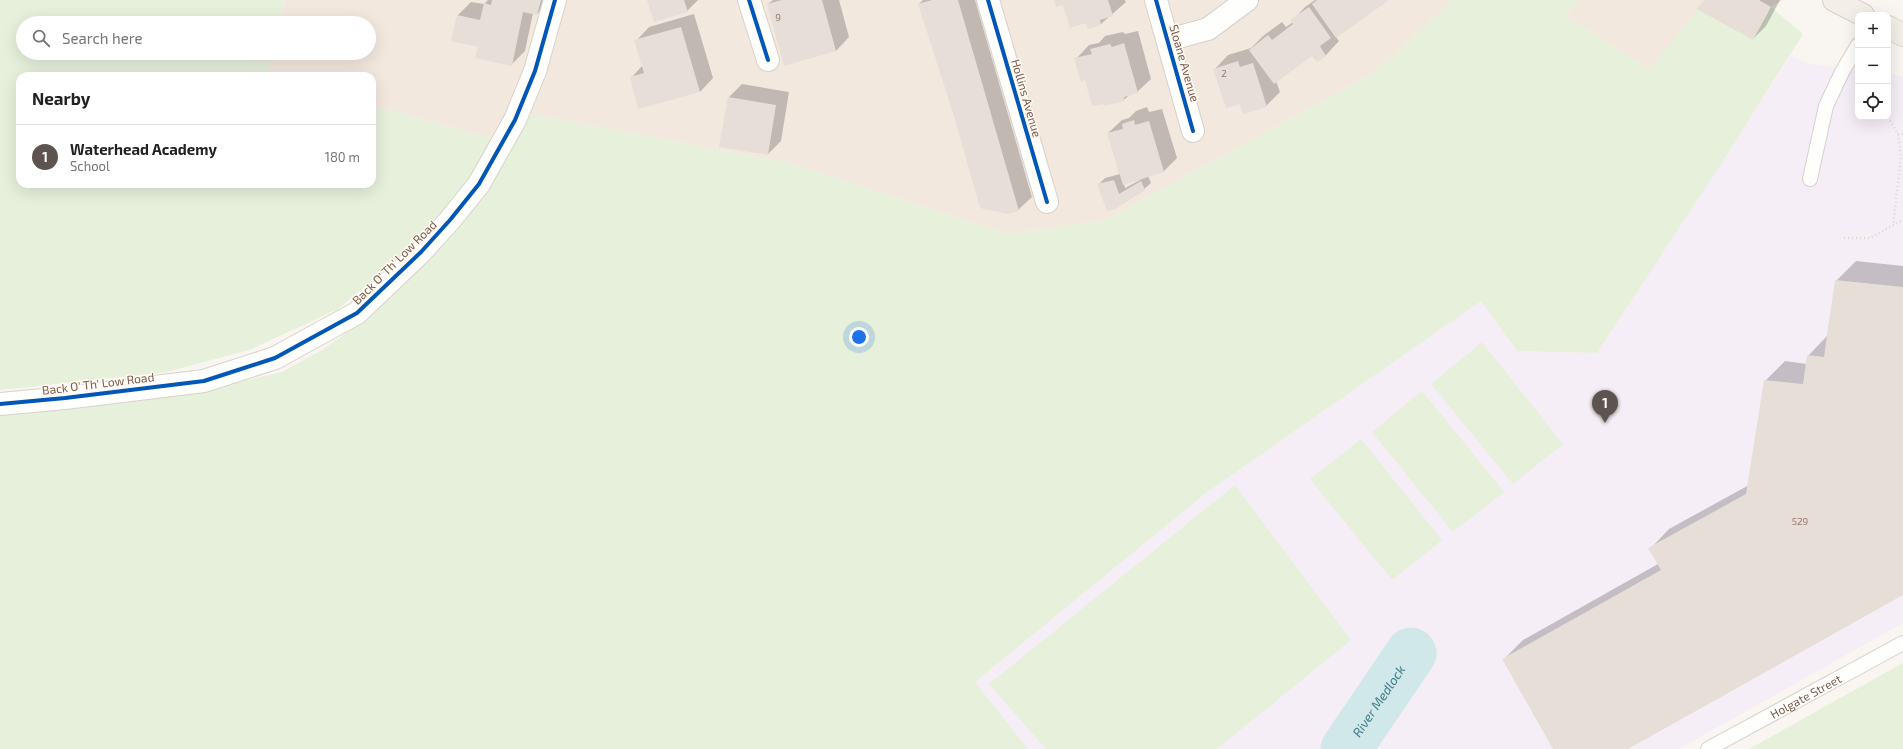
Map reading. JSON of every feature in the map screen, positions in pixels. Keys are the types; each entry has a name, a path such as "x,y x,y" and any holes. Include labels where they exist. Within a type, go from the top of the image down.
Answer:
{"main road":[{"path":"1834,0 1857,12"},
{"path":"1891,29 1903,35"}],"street":[{"name":"Back O' Th' Low Road","path":"0,404 65,398 204,381 275,358 357,314 421,252 450,220 479,184 515,120 532,78 555,0"},
{"path":"749,0 768,60"},
{"name":"Hollins Avenue","path":"988,0 1048,202"},
{"name":"Sloane Avenue","path":"1156,0 1193,131"},
{"path":"1168,40 1208,29 1247,0"}],"lane":[{"path":"1810,179 1826,106 1842,72 1856,48"},
{"name":"Holgate Street","path":"1708,749 1903,643"}],"path":[{"path":"1890,120 1898,134 1901,158 1894,225"},
{"path":"1898,134 1903,134"},
{"path":"1844,238 1870,238 1903,220"}],"shaded area":[{"path":"285,0 1452,0 1377,71 1106,220 1008,234 789,163 531,114 499,140 376,107 376,72 268,72 270,60 376,60 376,16 282,16"},
{"path":"1578,0 1783,0 1771,7 1738,68 1650,70 1566,16"},
{"path":"1791,55 1809,64 1855,70 1855,120 1891,120 1891,74 1903,77 1903,623 1679,749 1028,749 975,682 1206,493 1481,301 1517,351 1597,353"}],"green space":[{"path":"0,0 285,0 282,16 16,16 16,60 270,60 268,72 16,72 16,188 376,188 376,107 499,140 466,189 420,240 338,309 249,350 166,372 0,390"},
{"path":"1452,0 1578,0 1566,16 1650,70 1697,9 1753,40 1771,7 1803,34 1723,161 1597,353 1517,351 1481,301 1206,493 975,682 1028,749 0,749 0,416 185,394 282,372 322,350 368,318 500,166 531,114 789,163 1008,234 1106,220 1377,71"},
{"path":"1482,342 1563,444 1513,484 1431,384"},
{"path":"1422,391 1504,492 1453,532 1372,432"},
{"path":"1361,439 1442,540 1392,580 1310,479"},
{"path":"1235,485 1351,640 1217,749 1046,749 989,684"},
{"path":"1903,663 1903,749 1749,749"}],"building":[{"path":"492,0 541,0 537,15 523,12 512,66 475,58 478,47 451,41 457,15 480,20 484,3 491,5"},
{"path":"647,0 684,0 688,12 654,22"},
{"path":"782,0 822,0 836,51 784,66 767,4"},
{"path":"932,0 958,0 1019,211 1008,214 980,208 954,116 918,4"},
{"path":"1054,0 1108,0 1113,16 1100,20 1101,25 1088,29 1086,23 1070,28 1063,5 1056,7"},
{"path":"1317,0 1389,0 1336,38 1312,4"},
{"path":"1704,0 1759,0 1771,7 1753,40 1697,9"},
{"path":"1309,7 1331,38 1320,46 1326,56 1317,62 1312,56 1274,84 1249,50 1268,35 1272,40 1293,24 1290,20"},
{"path":"681,27 700,92 638,109 630,77 644,73 634,40"},
{"path":"1124,43 1138,93 1124,97 1125,101 1104,106 1103,104 1092,106 1085,80 1081,82 1074,58 1092,54 1090,49 1110,44 1112,47"},
{"path":"1238,61 1240,67 1253,63 1267,107 1243,114 1240,104 1226,108 1213,69"},
{"path":"728,97 776,105 768,155 719,147"},
{"path":"1134,120 1135,125 1149,121 1164,172 1123,185 1107,133 1123,129 1122,124"},
{"path":"1114,180 1119,194 1141,181 1145,190 1115,209 1107,211 1097,184"},
{"path":"1835,280 1903,287 1903,595 1628,749 1553,749 1502,659 1661,570 1648,548 1746,494 1764,380 1803,384 1807,355 1824,357"}],"waterway":[{"name":"River Medlock","path":"1346,749 1411,653"}],"cycle path":[{"path":"0,404 65,398 204,381 275,358 357,313 421,252 450,220 479,184 515,120 535,71 555,0"},
{"path":"749,0 768,60"},
{"path":"988,0 1047,202"},
{"path":"1156,0 1193,131"}],"place":[{"name":"Waterhead Academy","path":"1605,423"}]}
